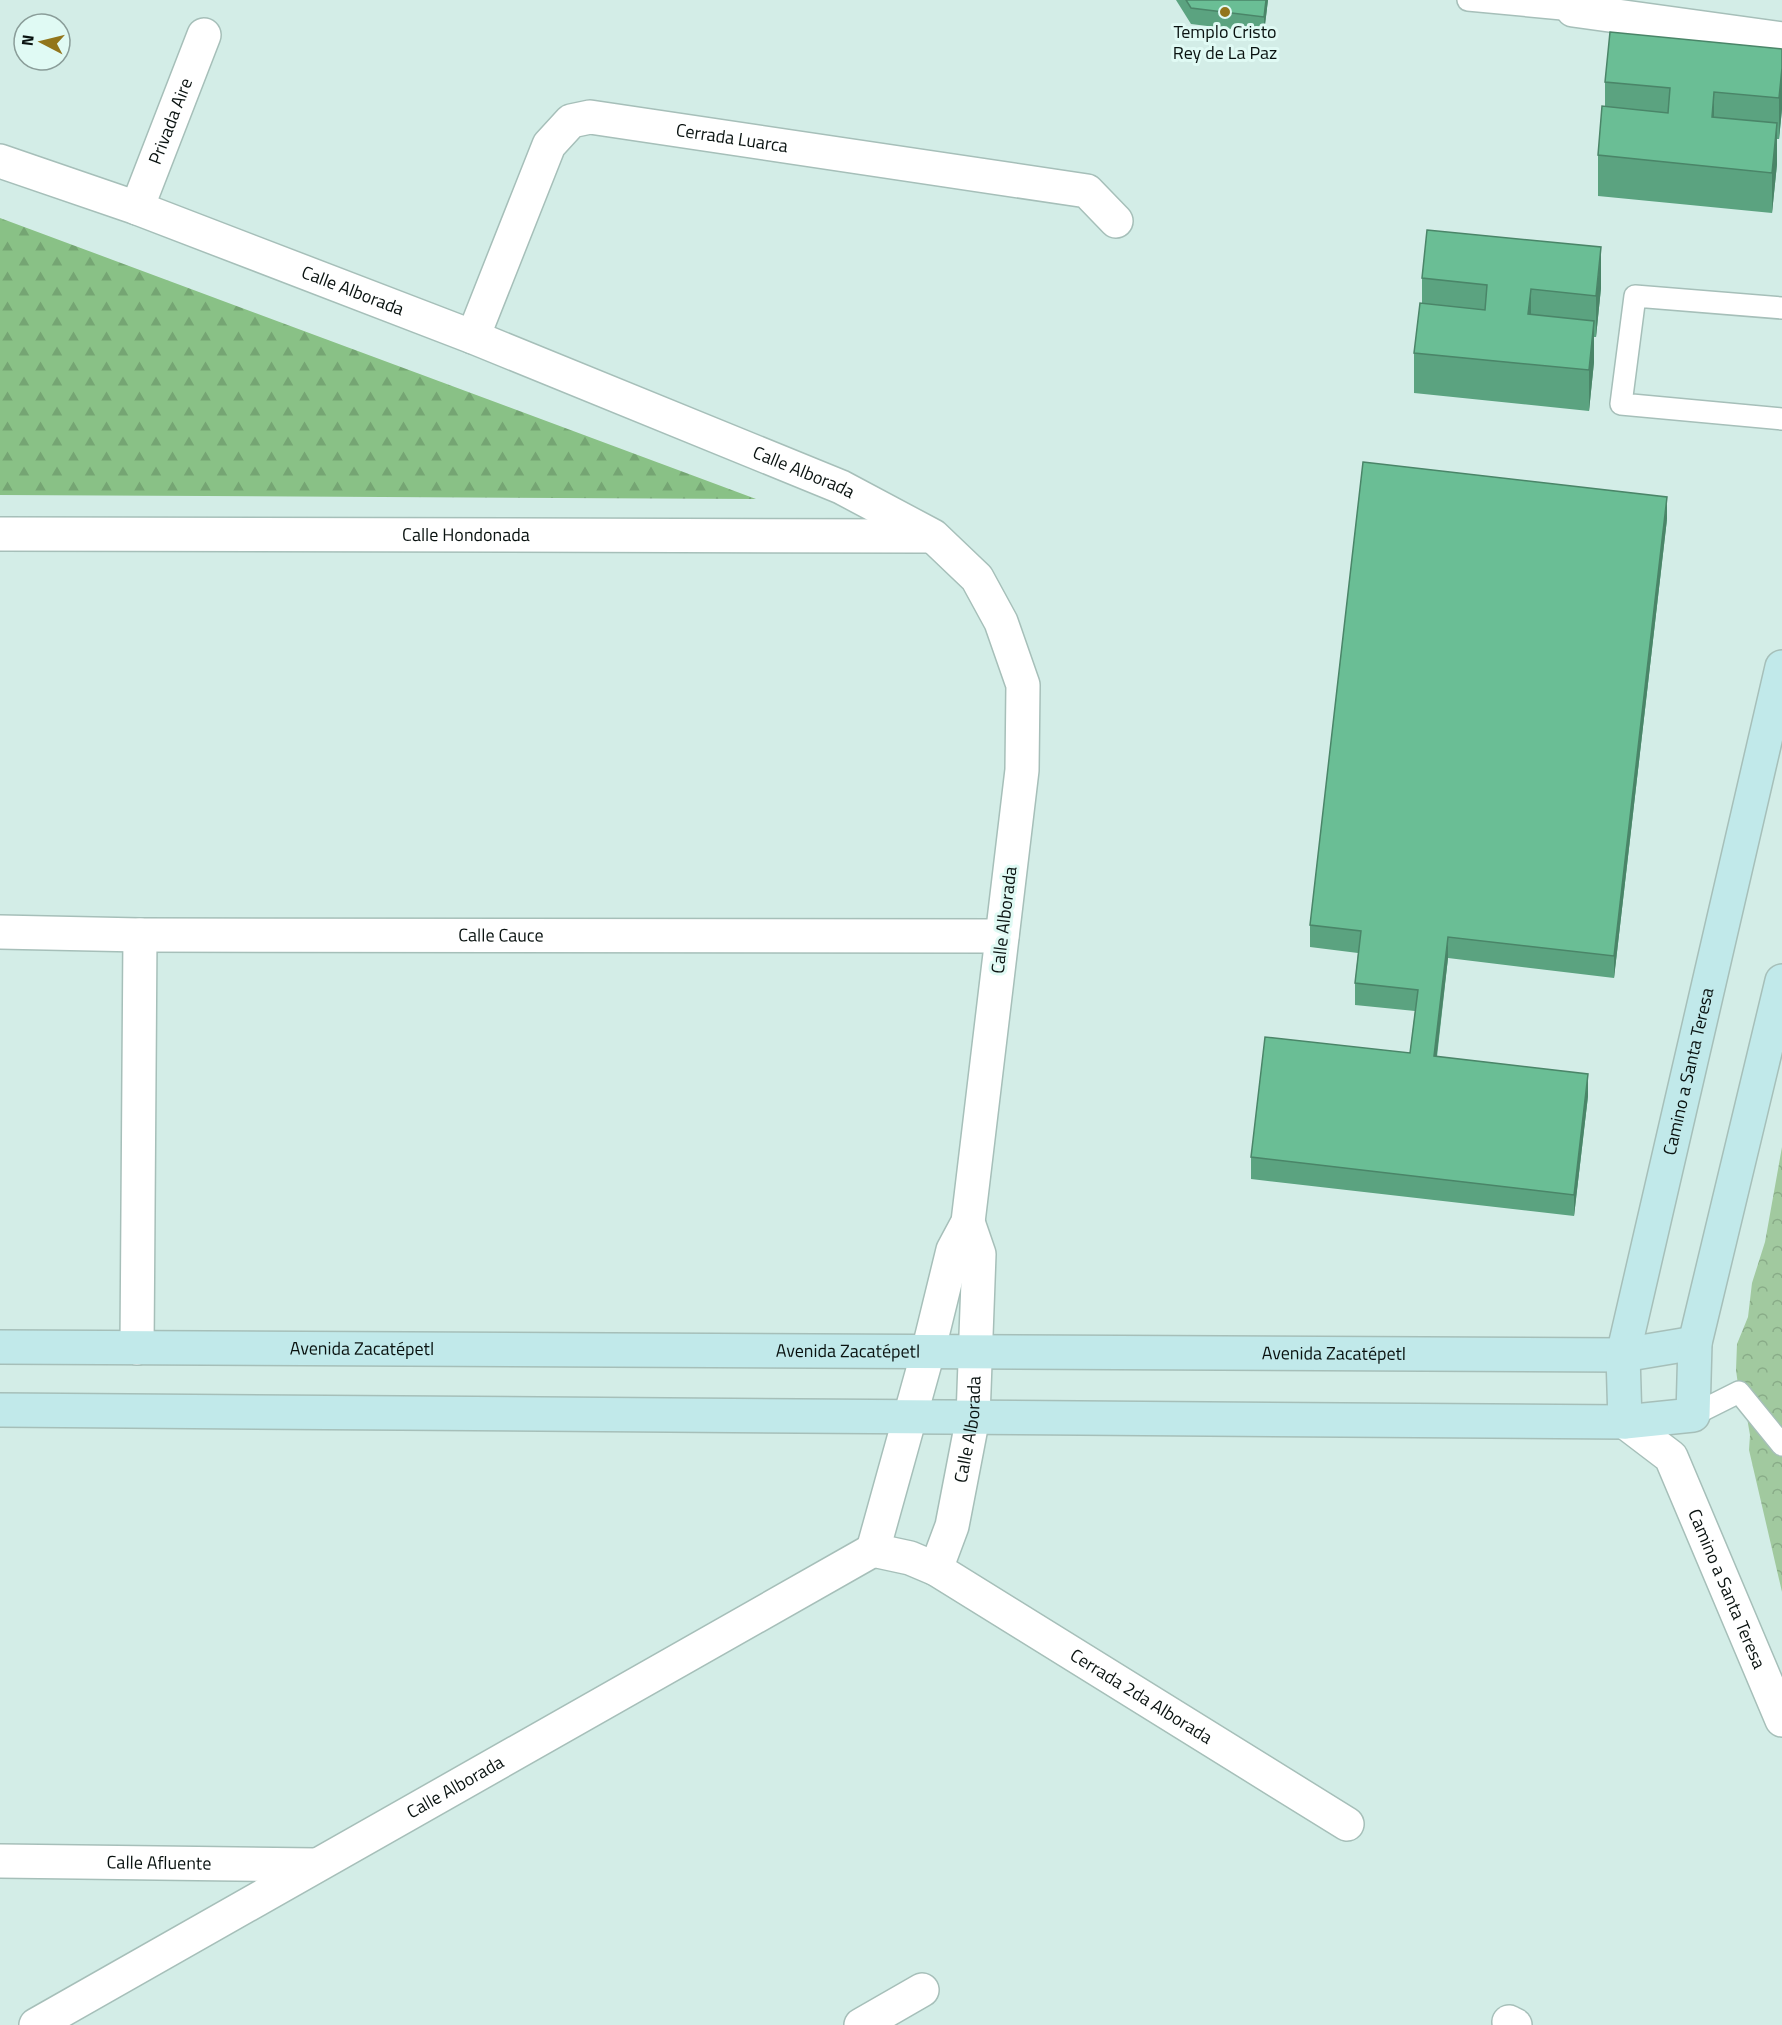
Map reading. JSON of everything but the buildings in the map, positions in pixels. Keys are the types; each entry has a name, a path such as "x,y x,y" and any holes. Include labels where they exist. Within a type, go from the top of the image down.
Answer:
{"main road":[{"name":"Camino a Santa Teresa","path":"1625,1422 1623,1355 1782,667"},
{"path":"0,1410 1625,1422 1693,1415 1695,1342 1782,981"},
{"name":"Avenida Zacatépetl","path":"0,1347 1623,1355 1695,1342"}],"street":[{"path":"1570,5 1782,39"},
{"name":"Privada Aire","path":"137,208 204,35"},
{"name":"Cerrada Luarca","path":"473,337 549,145 571,121 590,117 1087,191 1116,221"},
{"name":"Calle Alborada","path":"0,161 137,208 473,337 841,487 933,536 977,578 1001,622 1023,685 1022,770 968,1222 953,1250 911,1417 873,1550 36,2025"},
{"name":"Calle Hondonada","path":"0,534 933,536"},
{"name":"Calle Cauce","path":"0,932 140,935 1002,936"},
{"path":"137,1348 140,935"},
{"name":"Calle Alborada","path":"936,1569 952,1526 973,1417 979,1254 968,1222"},
{"path":"1671,1457 1693,1415"},
{"name":"Camino a Santa Teresa","path":"1625,1422 1671,1457 1782,1720"},
{"path":"873,1550 910,1558 936,1569"},
{"name":"Cerrada 2da Alborada","path":"936,1569 1347,1824"},
{"name":"Calle Afluente","path":"0,1861 318,1865"},
{"path":"861,2025 922,1990"}],"lane":[{"path":"1468,0 1570,5"},
{"path":"1782,308 1635,296 1621,404 1782,419"},
{"path":"1693,1415 1739,1392 1782,1445"}],"green space":[{"path":"0,218 756,499 0,495"},
{"path":"1782,1147 1782,1592 1749,1450 1750,1435 1736,1370 1737,1344 1748,1317 1752,1283 1765,1242"}],"place":[{"name":"Templo Cristo Rey de La Paz","path":"1225,12"}]}
